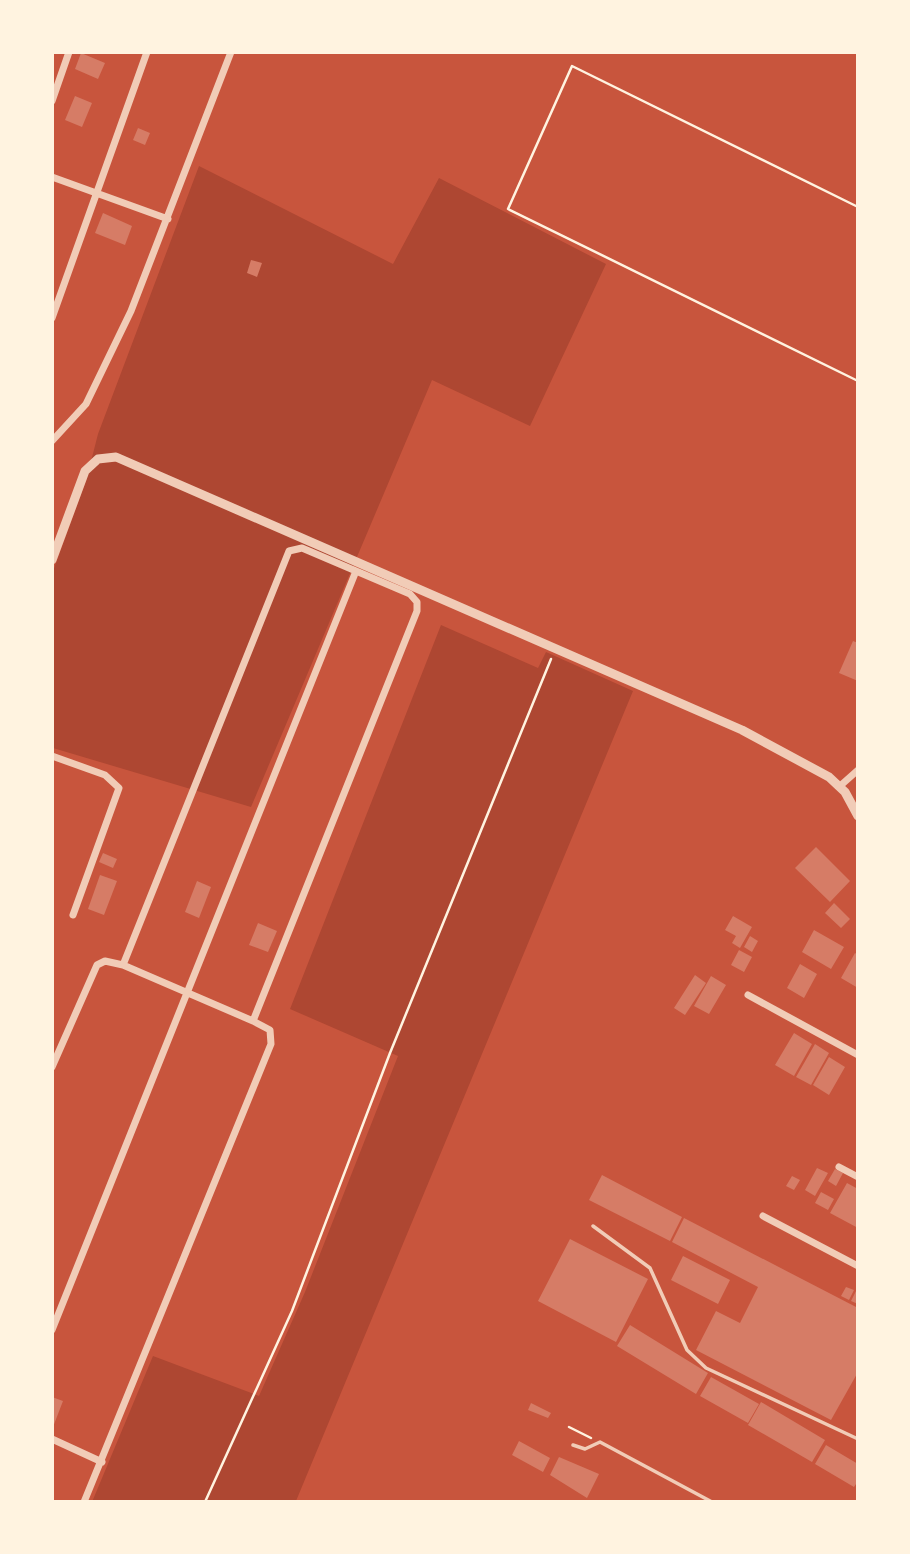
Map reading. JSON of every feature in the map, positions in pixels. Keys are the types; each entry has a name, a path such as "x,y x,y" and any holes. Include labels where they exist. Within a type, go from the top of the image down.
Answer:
{"street":[{"path":"52,101 69,52"},
{"path":"52,318 147,52"},
{"path":"52,441 86,404 131,311 231,52"},
{"path":"52,177 168,219"},
{"path":"52,560 85,471 98,459 116,457 324,545 555,650 742,730 811,766 840,786 858,816"},
{"path":"123,965 289,551 302,548 410,594 417,602 417,611 253,1021"},
{"path":"52,1330 356,571"},
{"path":"52,756 105,775 119,789 73,915"},
{"path":"840,786 856,774"},
{"path":"52,1067 97,965 105,961 123,965 270,1030 271,1044 84,1502"},
{"path":"748,995 858,1055"},
{"path":"839,1167 858,1177"},
{"path":"763,1216 858,1266"},
{"path":"52,1439 102,1462"}],"lane":[{"path":"593,1226 650,1268 687,1350 706,1368 858,1439"},
{"path":"573,1445 585,1449 596,1441 712,1502"}],"path":[{"path":"858,207 572,66 508,209 858,381"},
{"path":"205,1502 292,1311 390,1053 555,650"},
{"path":"569,1427 596,1441"}],"shaded area":[{"path":"199,166 393,264 439,178 606,264 530,426 432,380 251,807 53,748 52,574 86,481 98,434"},
{"path":"441,625 538,668 546,652 633,691 296,1501 92,1502 153,1356 259,1396 305,1292 398,1056 290,1009"}],"building":[{"path":"81,53 105,63 98,79 75,69"},
{"path":"75,96 92,103 82,127 65,120"},
{"path":"138,128 150,133 145,145 133,140"},
{"path":"103,213 132,226 125,245 95,233"},
{"path":"251,260 262,263 257,277 247,273"},
{"path":"853,641 858,643 858,681 839,673"},
{"path":"816,847 850,881 830,902 795,868"},
{"path":"103,853 117,859 113,868 99,862"},
{"path":"100,875 117,881 104,915 88,909"},
{"path":"197,881 211,887 199,918 185,912"},
{"path":"834,903 850,919 841,928 825,913"},
{"path":"733,916 752,927 740,948 732,943 736,936 725,930"},
{"path":"258,923 277,931 268,952 249,945"},
{"path":"814,930 844,947 831,969 802,952"},
{"path":"750,936 758,941 752,952 744,947"},
{"path":"739,950 752,957 744,972 731,965"},
{"path":"855,953 858,955 858,988 841,978"},
{"path":"800,964 817,974 804,998 787,988"},
{"path":"695,975 706,983 685,1015 674,1008"},
{"path":"711,976 726,985 709,1014 694,1006"},
{"path":"794,1033 812,1044 794,1076 775,1065"},
{"path":"815,1044 829,1053 811,1085 796,1077"},
{"path":"829,1057 845,1067 829,1095 813,1085"},
{"path":"817,1168 828,1173 815,1196 805,1190"},
{"path":"835,1169 843,1173 836,1186 828,1181"},
{"path":"602,1175 682,1217 670,1241 589,1200"},
{"path":"792,1176 800,1180 794,1190 786,1186"},
{"path":"847,1183 858,1189 858,1228 830,1213"},
{"path":"821,1192 834,1199 828,1210 815,1203"},
{"path":"684,1218 858,1308 858,1372 831,1420 696,1350 716,1311 740,1323 758,1287 672,1242"},
{"path":"570,1239 648,1279 616,1342 538,1301"},
{"path":"683,1256 730,1280 718,1304 671,1280"},
{"path":"846,1287 854,1290 849,1300 841,1296"},
{"path":"858,1287 858,1304 851,1301"},
{"path":"630,1325 708,1373 696,1394 617,1346"},
{"path":"711,1377 759,1404 748,1423 700,1396"},
{"path":"52,1397 63,1401 53,1427 52,1427"},
{"path":"761,1402 825,1440 812,1462 748,1425"},
{"path":"531,1403 551,1413 548,1418 528,1410"},
{"path":"519,1441 550,1458 543,1472 512,1455"},
{"path":"826,1445 858,1464 858,1481 854,1487 815,1464"},
{"path":"559,1457 599,1474 587,1498 550,1475"}]}
